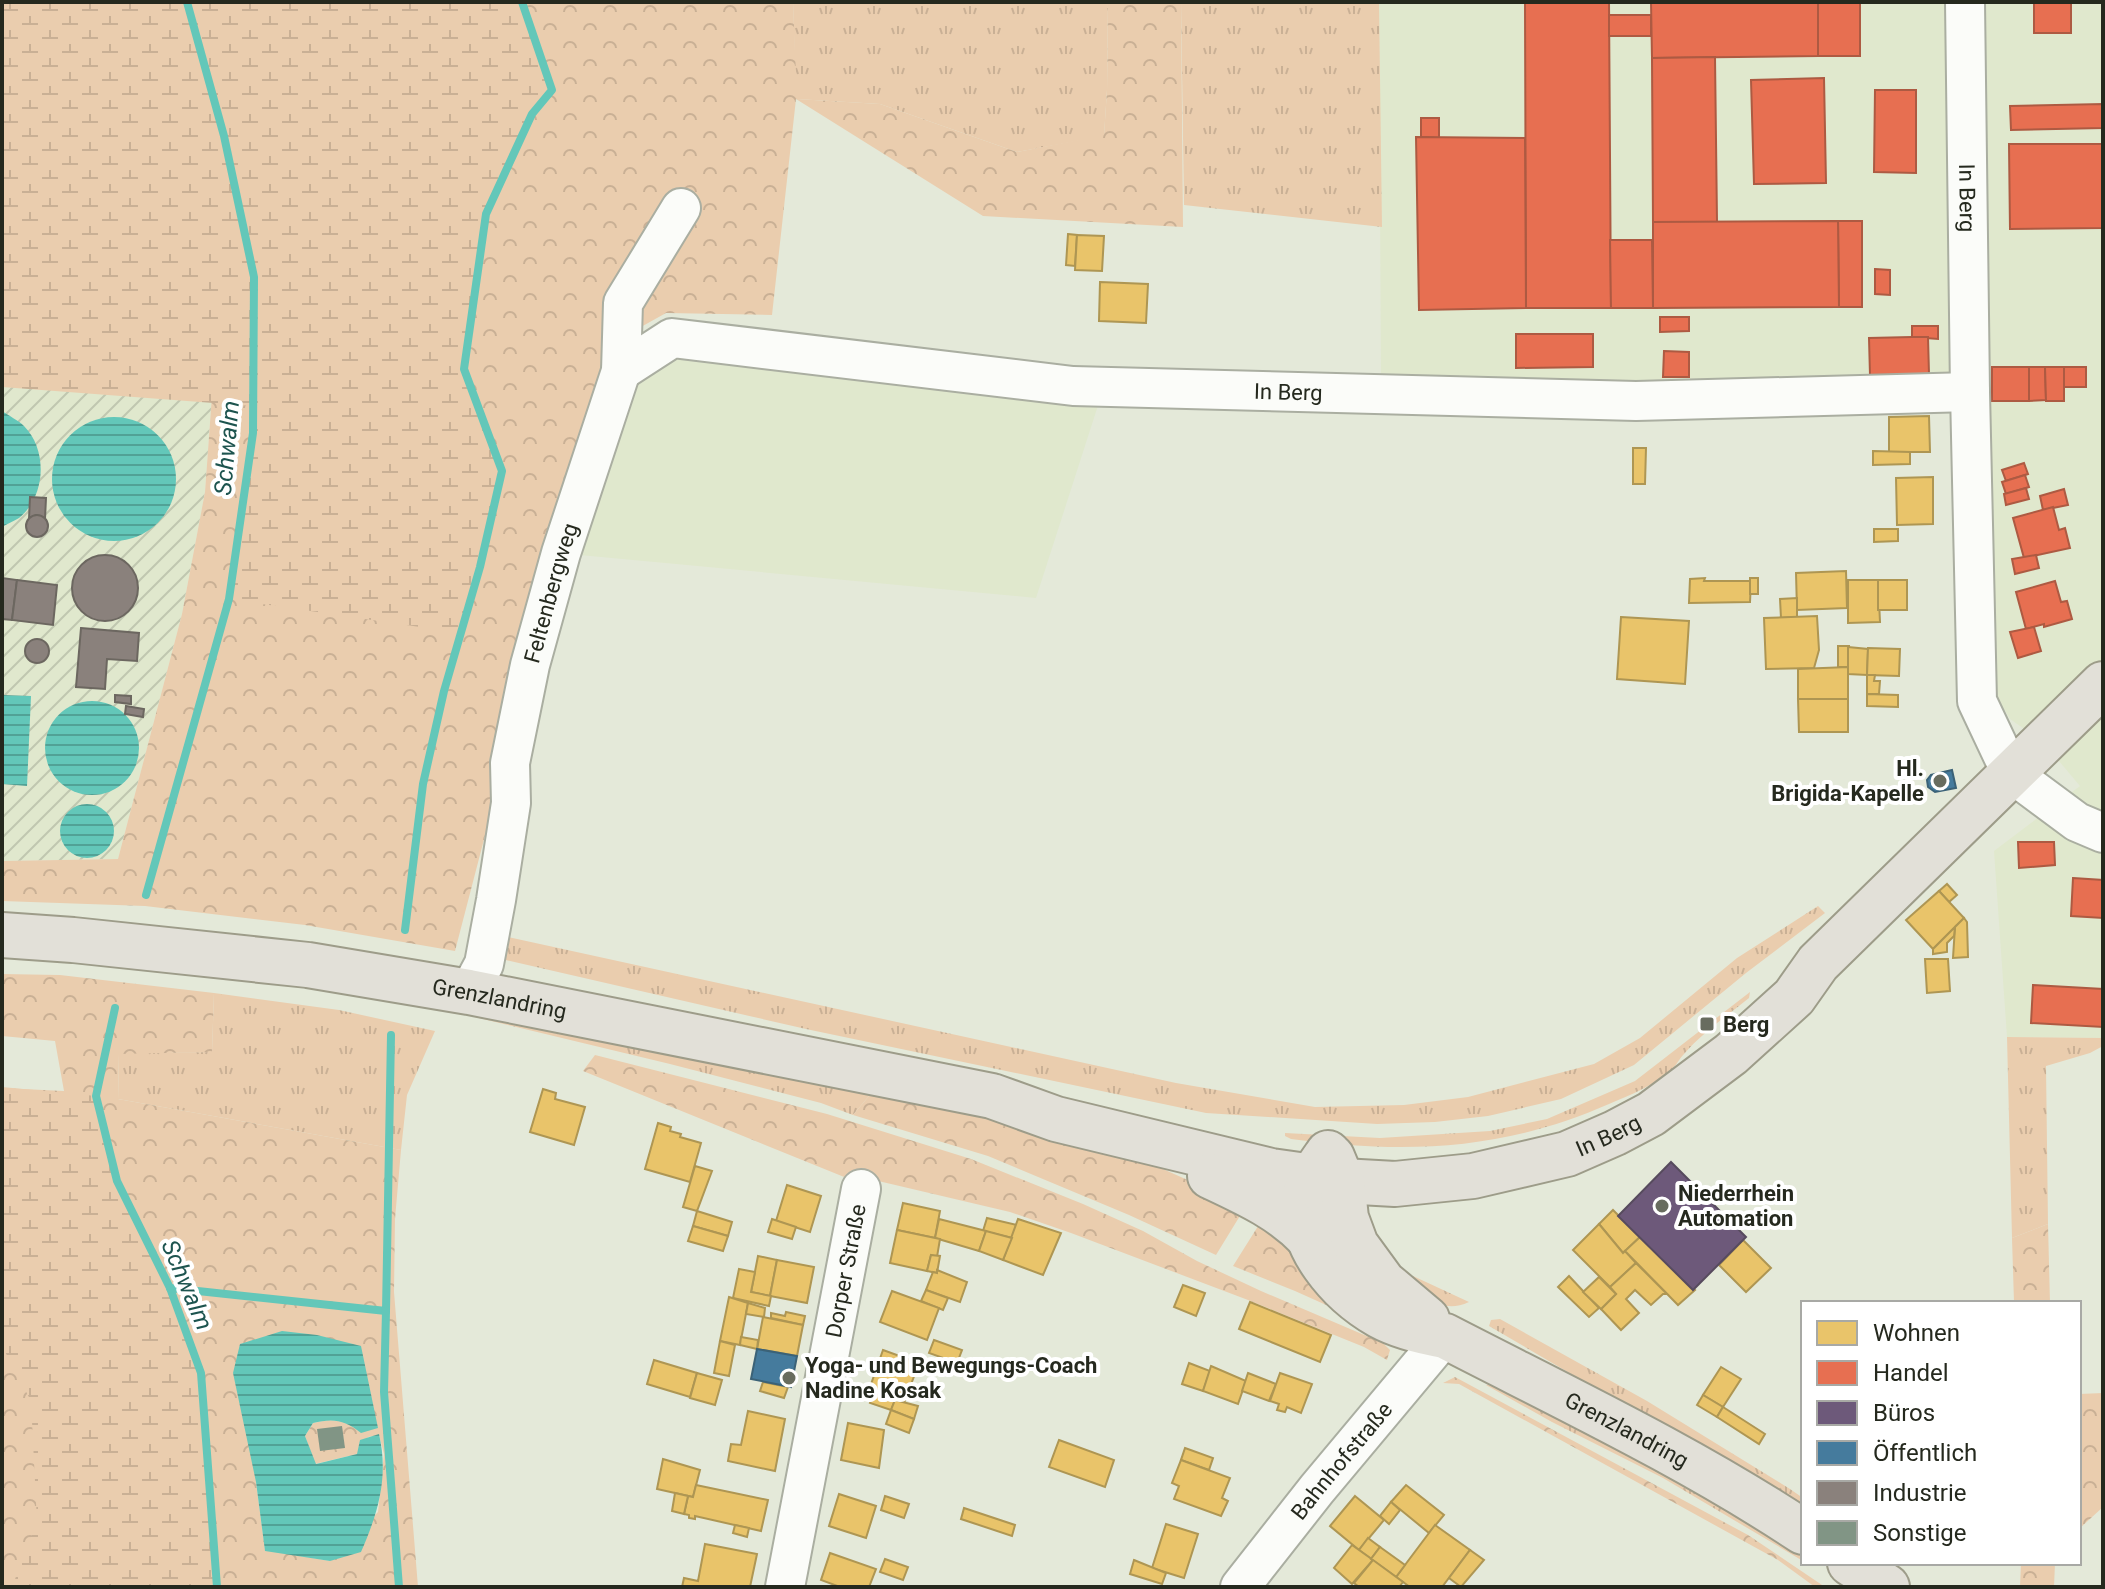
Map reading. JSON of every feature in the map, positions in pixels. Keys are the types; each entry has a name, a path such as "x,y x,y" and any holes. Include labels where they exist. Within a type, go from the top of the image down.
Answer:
{"main road":[{"name":"In Berg","path":"1328,1170 1395,1184 1473,1176 1567,1154 1651,1114 1731,1054 1794,997 1818,963 2103,684"},
{"name":"Grenzlandring","path":"2,935 88,941 308,965 469,992 992,1096 1031,1098 1277,1144 1328,1170 1363,1257 1383,1282 1445,1336 1618,1425 1761,1504 1801,1531"},
{"name":"Grenzlandring","path":"992,1096 1056,1119 1271,1171 1328,1170"},
{"path":"1121,1135 1259,1199 1308,1237"},
{"name":"Grenzlandring","path":"1328,1170 1306,1195 1304,1215 1308,1237 1330,1274 1363,1305 1382,1317 1415,1331 1445,1336"},
{"path":"1853,1565 1887,1587"}],"street":[{"name":"In Berg","path":"1965,2 1977,701 2011,773"},
{"name":"Feltenbergweg","path":"469,992 484,964 496,900 511,803 510,763 530,665 561,553 621,371 623,303 681,208"},
{"name":"In Berg","path":"621,371 672,338 1073,386 1636,401 1970,392"},
{"path":"2011,773 2077,822 2103,833"},
{"name":"Dorper Straße","path":"785,1587 861,1189"},
{"name":"Bahnhofstraße","path":"1240,1587 1445,1336"}],"shaded area":[{"path":"1379,2 2103,2 2103,1038 2007,1037 1994,851 2080,786 2043,742 2010,719 1995,694 1981,388 1381,382"},
{"path":"675,342 1102,393 1036,598 569,554 625,374"},
{"path":"2,371 212,394 205,492 182,614 118,859 2,861"}],"green space":[{"path":"2,2 793,2 797,99 880,104 1017,152 1104,135 1108,2 1181,2 1183,227 983,216 796,99 772,315 666,313 614,342 495,775 488,824 455,951 305,925 145,906 2,901 2,861 118,859 182,614 205,492 212,395"},
{"path":"2,2 522,2 552,90 532,114 486,215 464,369 502,471 461,633 229,599 253,433 253,406 2,387"},
{"path":"793,2 1108,2 1104,136 1017,152 880,104 796,99"},
{"path":"1181,2 1379,2 1382,227 1184,205"},
{"path":"1818,906 1825,913 1634,1065 1561,1099 1488,1116 1377,1124 1206,1113 806,1029 501,959 499,935 1176,1083 1315,1107 1404,1105 1468,1097 1594,1064 1640,1038 1737,958"},
{"path":"2,974 60,975 214,993 212,1052 119,1054 118,1099 401,1150 395,1219 394,1292 418,1587 2,1587 2,1088 64,1091 55,1041 2,1036","holes":["361,1346 347,1422 328,1420 313,1423 305,1436 315,1464 357,1454 368,1437 379,1435 384,1454 378,1512 330,1561 265,1550 256,1482"]},
{"path":"1750,992 1749,998 1699,1038 1659,1080 1569,1120 1491,1140 1453,1145 1333,1144 1285,1136 1285,1133 1380,1138 1490,1131 1547,1119 1635,1081"},
{"path":"214,993 339,1010 435,1031 407,1095 401,1150 118,1099 119,1053 212,1052"},
{"path":"468,1005 874,1090 853,1115 821,1103 462,1014"},
{"path":"2007,1037 2103,1038 2103,1046 2090,1053 2046,1066 2048,1224 2012,1238"},
{"path":"595,1055 827,1114 971,1159 1083,1204 1261,1291 1383,1343 1390,1350 1387,1360 1364,1347 1248,1300 1010,1212 874,1180 859,1183 583,1071"},
{"path":"2,1087 96,1096 117,1181 170,1288 201,1373 217,1587 12,1587 37,1522 31,1401 2,1346"},
{"path":"874,1090 969,1107 1127,1153 1246,1206 1216,1255 988,1156 853,1115"},
{"path":"1260,1223 1290,1245 1364,1322 1233,1266"},
{"path":"2048,1224 2050,1301 2014,1301 2012,1238"},
{"path":"1413,1276 1469,1302 1451,1306 1436,1303 1407,1285"},
{"path":"1500,1319 1647,1401 1790,1489 1801,1497 1801,1513 1489,1326 1491,1320"},
{"path":"1455,1377 1748,1535 1825,1587 1815,1587 1778,1560 1459,1384 1443,1383"},
{"path":"1496,1383 1801,1548 1801,1560 1663,1478 1486,1385"},
{"path":"2103,1393 2103,1507 2081,1527 2081,1394"},
{"path":"2021,1565 2055,1565 2054,1587 2020,1587"}],"water":[{"path":"2,411 22,424 32,436 41,473 35,498 28,509 2,527"},
{"path":"114,417 138,422 158,435 171,455 176,479 171,503 158,523 138,536 114,541 90,536 70,523 57,503 52,479 57,455 70,435 90,422"},
{"path":"2,695 31,696 27,786 2,784"},
{"path":"92,701 110,704 125,715 136,730 139,748 136,766 125,781 110,792 92,795 74,792 59,781 48,766 45,748 48,730 59,715 74,704"},
{"path":"87,804 106,812 114,831 106,850 87,858 68,850 60,831 68,812"},
{"path":"282,1331 317,1335 361,1346 378,1428 361,1433 350,1425 327,1421 313,1423 305,1436 316,1464 357,1454 360,1440 379,1434 382,1480 377,1509 367,1537 361,1552 330,1561 265,1551 256,1482 233,1373 240,1344"}],"building: Wohnen":[{"path":"1068,234 1077,235 1075,266 1066,265"},
{"path":"1077,235 1104,236 1102,271 1075,270"},
{"path":"1100,282 1148,284 1146,323 1099,321"},
{"path":"1929,416 1930,452 1889,452 1889,417"},
{"path":"1633,448 1646,448 1645,484 1633,484"},
{"path":"1873,451 1910,452 1910,464 1873,465"},
{"path":"1933,477 1933,524 1897,525 1896,478"},
{"path":"1874,529 1898,529 1898,541 1874,542"},
{"path":"1846,571 1847,608 1797,610 1796,573"},
{"path":"1705,578 1704,581 1751,581 1750,602 1689,603 1690,579"},
{"path":"1750,578 1758,578 1758,594 1750,594"},
{"path":"1848,580 1878,580 1880,622 1848,623"},
{"path":"1878,580 1907,580 1907,610 1878,610"},
{"path":"1797,598 1797,617 1781,618 1780,599"},
{"path":"1817,616 1819,650 1814,668 1766,669 1764,618"},
{"path":"1621,617 1689,621 1685,684 1617,679"},
{"path":"1838,646 1849,646 1848,667 1838,667"},
{"path":"1848,647 1868,649 1867,675 1848,674"},
{"path":"1868,648 1900,649 1899,676 1867,675"},
{"path":"1848,667 1848,699 1798,699 1798,669"},
{"path":"1867,675 1875,675 1874,681 1880,681 1879,694 1867,694"},
{"path":"1867,694 1898,695 1898,707 1867,706"},
{"path":"1798,699 1848,699 1848,732 1799,732"},
{"path":"1947,884 1957,895 1949,902 1939,891"},
{"path":"1939,891 1964,918 1933,949 1906,920"},
{"path":"1964,918 1967,922 1968,957 1953,958 1955,927"},
{"path":"1955,927 1954,936 1947,943 1947,952 1933,954 1933,949"},
{"path":"1925,959 1948,959 1950,991 1927,993"},
{"path":"543,1089 556,1093 555,1099 585,1107 574,1145 530,1132"},
{"path":"658,1123 671,1127 670,1131 681,1134 680,1137 701,1143 690,1182 645,1169"},
{"path":"695,1166 712,1171 697,1211 683,1207"},
{"path":"787,1185 821,1196 810,1232 776,1221"},
{"path":"903,1203 940,1211 935,1238 897,1230"},
{"path":"1613,1210 1640,1237 1623,1253 1599,1224"},
{"path":"697,1211 732,1222 728,1236 693,1226"},
{"path":"987,1218 1017,1225 1012,1238 983,1231"},
{"path":"772,1219 796,1227 792,1239 768,1232"},
{"path":"939,1219 986,1231 979,1251 935,1238"},
{"path":"1018,1219 1061,1233 1043,1275 1003,1260"},
{"path":"1599,1224 1623,1253 1625,1251 1636,1263 1610,1287 1573,1250"},
{"path":"693,1226 728,1236 723,1251 688,1241"},
{"path":"897,1230 940,1239 937,1257 931,1255 927,1271 890,1263"},
{"path":"986,1231 1012,1238 1003,1260 979,1251"},
{"path":"1640,1237 1695,1290 1678,1305 1625,1251"},
{"path":"1743,1240 1771,1268 1746,1292 1719,1265"},
{"path":"931,1255 940,1256 937,1273 927,1271"},
{"path":"758,1256 777,1260 770,1296 751,1292"},
{"path":"777,1260 814,1267 807,1303 770,1296"},
{"path":"1636,1263 1667,1294 1651,1305 1635,1290 1626,1299 1639,1313 1621,1330 1601,1309 1616,1294 1610,1287"},
{"path":"739,1269 755,1272 751,1292 771,1296 769,1306 733,1298"},
{"path":"937,1270 967,1282 960,1302 926,1290 933,1272 937,1273"},
{"path":"1569,1276 1599,1308 1589,1317 1558,1287"},
{"path":"1599,1277 1616,1294 1601,1309 1583,1292"},
{"path":"1183,1285 1205,1293 1196,1316 1174,1307"},
{"path":"926,1290 948,1298 943,1310 921,1301"},
{"path":"892,1291 939,1308 927,1340 880,1322"},
{"path":"729,1297 748,1303 740,1345 720,1341"},
{"path":"1250,1302 1331,1335 1320,1362 1239,1329"},
{"path":"748,1303 765,1308 764,1317 746,1314"},
{"path":"786,1312 805,1316 803,1325 771,1318 771,1313 785,1316"},
{"path":"763,1317 803,1325 797,1356 757,1349"},
{"path":"741,1337 758,1340 757,1349 740,1345"},
{"path":"934,1340 962,1350 957,1363 929,1353"},
{"path":"720,1341 735,1345 729,1376 714,1373"},
{"path":"883,1350 919,1363 904,1403 869,1390"},
{"path":"654,1360 697,1373 690,1397 647,1384"},
{"path":"1189,1363 1210,1371 1203,1391 1182,1384"},
{"path":"1211,1366 1246,1381 1238,1404 1203,1391"},
{"path":"1721,1367 1741,1379 1723,1407 1703,1395"},
{"path":"697,1373 722,1380 715,1405 690,1398"},
{"path":"1248,1373 1276,1384 1269,1401 1242,1391"},
{"path":"1280,1373 1312,1384 1301,1413 1287,1407 1285,1412 1277,1410 1279,1404 1270,1401"},
{"path":"763,1382 788,1387 784,1398 760,1391"},
{"path":"874,1392 895,1400 891,1410 870,1403"},
{"path":"1703,1395 1723,1407 1717,1417 1697,1405"},
{"path":"895,1400 918,1406 914,1419 891,1410"},
{"path":"1723,1407 1765,1434 1759,1444 1717,1417"},
{"path":"891,1410 914,1419 909,1433 886,1424"},
{"path":"748,1411 785,1419 775,1471 728,1461 731,1444 741,1445"},
{"path":"848,1423 884,1430 879,1468 841,1460"},
{"path":"1059,1440 1114,1460 1105,1487 1049,1467"},
{"path":"1185,1448 1213,1458 1209,1470 1181,1460"},
{"path":"663,1459 700,1470 693,1497 657,1489"},
{"path":"1181,1460 1230,1478 1222,1498 1228,1501 1221,1516 1174,1499 1179,1486 1172,1483"},
{"path":"696,1485 768,1500 761,1531 695,1516 695,1519 689,1518 684,1514 688,1496 693,1497"},
{"path":"1406,1485 1444,1515 1429,1533 1391,1502"},
{"path":"675,1493 688,1496 684,1514 672,1511"},
{"path":"839,1494 876,1506 866,1538 829,1526"},
{"path":"885,1496 909,1504 904,1518 881,1510"},
{"path":"1355,1496 1384,1520 1359,1550 1330,1526"},
{"path":"1391,1502 1400,1510 1389,1524 1380,1516"},
{"path":"964,1508 1015,1525 1012,1536 961,1519"},
{"path":"1166,1524 1198,1534 1184,1578 1152,1568"},
{"path":"735,1525 749,1528 747,1537 733,1533"},
{"path":"1435,1525 1470,1550 1442,1587 1410,1587 1396,1577"},
{"path":"1368,1538 1380,1547 1371,1559 1359,1550"},
{"path":"705,1544 757,1554 750,1587 682,1587 684,1578 698,1581"},
{"path":"1352,1545 1373,1560 1352,1584 1334,1568"},
{"path":"1380,1547 1405,1565 1396,1577 1371,1559"},
{"path":"1470,1550 1484,1560 1461,1587 1449,1578"},
{"path":"830,1553 876,1569 869,1587 840,1587 821,1580"},
{"path":"885,1559 908,1567 903,1580 880,1572"},
{"path":"1134,1560 1166,1573 1162,1584 1130,1574"},
{"path":"1373,1560 1403,1582 1399,1587 1359,1587 1354,1583"}],"building: Handel":[{"path":"1525,2 1609,2 1611,308 1526,308"},
{"path":"1651,2 1818,2 1818,56 1652,58"},
{"path":"1818,2 1860,2 1860,56 1818,56"},
{"path":"2034,2 2071,2 2071,33 2034,33"},
{"path":"1609,15 1651,15 1651,36 1609,36"},
{"path":"1715,57 1717,222 1653,222 1652,58"},
{"path":"1824,78 1826,183 1754,184 1751,80"},
{"path":"1875,90 1916,90 1916,173 1874,172"},
{"path":"2103,104 2103,128 2011,130 2010,106"},
{"path":"1421,118 1439,118 1439,138 1421,137"},
{"path":"1416,137 1525,138 1526,308 1419,310"},
{"path":"2009,144 2103,144 2103,228 2010,229"},
{"path":"1838,221 1862,221 1862,307 1839,307"},
{"path":"1838,221 1839,307 1653,308 1653,222"},
{"path":"1610,240 1652,240 1653,308 1611,308"},
{"path":"1875,269 1890,270 1890,295 1875,294"},
{"path":"1660,317 1689,317 1689,331 1660,332"},
{"path":"1912,326 1938,326 1938,339 1912,337"},
{"path":"1516,334 1593,334 1593,367 1516,368"},
{"path":"1928,337 1929,374 1870,375 1869,338"},
{"path":"1664,351 1689,352 1689,377 1663,377"},
{"path":"1992,367 2029,367 2029,401 1992,401"},
{"path":"2029,367 2045,367 2046,400 2029,401"},
{"path":"2045,367 2064,367 2064,401 2046,401"},
{"path":"2064,367 2086,367 2086,387 2064,387"},
{"path":"2024,463 2028,474 2006,481 2002,470"},
{"path":"2025,475 2029,487 2006,494 2002,482"},
{"path":"2026,488 2029,499 2006,505 2004,494"},
{"path":"2064,489 2068,505 2043,510 2040,496"},
{"path":"2053,507 2059,530 2065,528 2070,548 2024,558 2013,518"},
{"path":"2036,555 2039,568 2015,574 2012,559"},
{"path":"2055,581 2061,602 2067,601 2072,619 2026,629 2016,592"},
{"path":"2034,627 2041,651 2018,658 2010,632"},
{"path":"2018,842 2054,842 2055,865 2019,868"},
{"path":"2073,878 2103,880 2103,918 2071,916"},
{"path":"2033,985 2103,989 2103,1027 2031,1023"}],"building: Büros":[{"path":"1671,1162 1746,1237 1693,1290 1618,1216"}],"building: Öffentlich":[{"name":"Hl. Brigida-Kapelle","path":"1952,770 1956,788 1935,792 1928,787 1927,780 1931,775"},
{"path":"757,1349 797,1356 791,1387 751,1379"}],"building: Industrie":[{"path":"30,497 46,498 45,519 36,515 29,519"},
{"path":"37,515 45,518 48,526 45,534 37,537 29,534 26,526 29,518"},
{"path":"105,555 118,558 128,565 135,575 138,588 135,601 128,611 118,618 105,621 92,618 82,611 75,601 72,588 75,575 82,565 92,558"},
{"path":"2,578 17,580 12,620 2,619"},
{"path":"17,580 57,585 53,625 12,620"},
{"path":"81,628 139,633 137,661 107,659 105,689 76,687"},
{"path":"37,639 46,642 49,651 46,660 37,663 28,660 25,651 28,642"},
{"path":"115,695 131,696 131,704 115,702"},
{"path":"126,706 144,709 143,717 125,714"}],"building: Sonstige":[{"path":"342,1426 345,1448 320,1451 317,1429"}],"waterway":[{"name":"Schwalm","path":"146,895 229,599 253,433 254,277 224,136 187,2"},
{"path":"405,930 423,784 502,471 464,369 486,214 532,114 552,90 522,2"},
{"name":"Schwalm","path":"115,1008 96,1096 117,1181 170,1288 201,1373 217,1587"},
{"path":"170,1288 386,1311 391,1035"},
{"path":"386,1311 384,1392 399,1587"}],"place":[{"name":"Hl. Brigida-Kapelle","path":"1940,781"},
{"name":"Berg","path":"1707,1024"},
{"name":"Niederrhein Automation","path":"1662,1206"},
{"name":"Yoga- und Bewegungs-Coach Nadine Kosak","path":"789,1378"}]}
